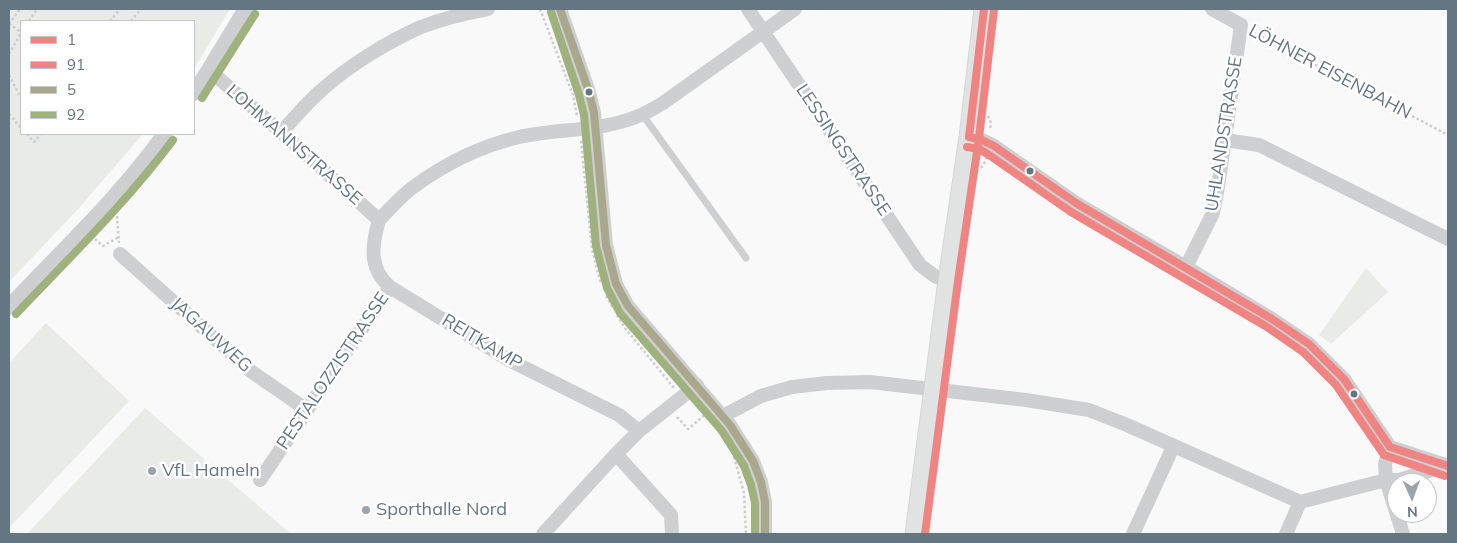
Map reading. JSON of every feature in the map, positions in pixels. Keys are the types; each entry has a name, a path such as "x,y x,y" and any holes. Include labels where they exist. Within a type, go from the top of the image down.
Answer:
{"main road":[{"path":"915,534 948,280 969,137 984,9"}],"street":[{"path":"195,91 246,9"},
{"path":"281,132 323,88 350,68 390,43 422,27 470,12 488,9"},
{"path":"560,9 589,92 596,127 606,245 616,284 628,306 697,385 716,418 730,425 753,461 761,482 765,502 765,534"},
{"name":"LESSINGSTRASSE","path":"748,9 920,265 936,277 948,280"},
{"path":"379,220 411,189 444,168 481,149 518,138 596,127 642,114 663,103 795,9"},
{"name":"LÖHNER EISENBAHN","path":"1212,9 1241,25"},
{"name":"UHLANDSTRASSE","path":"1186,267 1213,213 1241,25"},
{"name":"LOHMANNSTRASSE","path":"209,70 379,220"},
{"path":"9,307 114,196 164,135"},
{"path":"969,137 982,140 994,146 1076,203 1272,319 1309,344 1344,379 1390,447 1448,466"},
{"path":"1225,140 1259,146 1448,239"},
{"name":"REITKAMP","path":"379,220 372,252 376,269 383,281 390,287 509,360 619,415 639,432"},
{"name":"JAGAUWEG","path":"120,254 252,372 307,410"},
{"name":"PESTALOZZISTRASSE","path":"260,480 390,287"},
{"path":"716,418 761,396 792,387 827,383 870,382 1026,400 1089,410 1300,502 1386,480 1399,480 1448,466"},
{"path":"543,534 616,454 639,432 697,385"},
{"path":"1133,534 1173,447"},
{"path":"1390,447 1385,464 1386,480 1403,534"},
{"path":"616,454 671,515 672,534"},
{"path":"1286,534 1300,502"}],"lane":[{"path":"642,114 746,258"}],"path":[{"path":"20,9 9,24 20,31"},
{"path":"30,20 37,9"},
{"path":"111,20 120,9"},
{"path":"132,20 141,9"},
{"path":"540,9 573,95 580,129 592,249 603,287"},
{"name":"LÖHNER EISENBAHN","path":"1241,25 1448,135"},
{"path":"9,54 20,34"},
{"path":"9,75 20,96"},
{"path":"9,114 20,127"},
{"path":"27,135 34,142 40,135"},
{"path":"114,196 120,254"},
{"path":"84,228 103,246 119,237"},
{"path":"606,294 625,328 681,397"},
{"path":"702,410 716,418"},
{"path":"674,413 688,429 706,414"},
{"path":"731,452 735,459 744,493 746,534"}],"shaded area":[{"path":"9,9 230,9 195,67 195,20 20,20 20,135 142,135 78,209 9,282"},
{"path":"1366,268 1388,292 1331,344 1319,335"},
{"path":"46,323 129,401 9,528 9,363"},
{"name":"VfL Hameln","path":"145,408 291,534 27,534"}],"transit line":[{"name":"5","path":"560,9 589,92 594,113 606,245 616,284 628,306 730,425 753,461 761,482 765,502 765,534"},
{"name":"1","path":"969,137 984,9"},
{"name":"91","path":"925,534 979,138 994,10"},
{"name":"92","path":"551,12 584,115 596,246 607,288 620,313 722,431 744,466 755,503 755,534"},
{"name":"92","path":"202,98 255,14"},
{"name":"1","path":"969,137 982,140 994,146 1076,203 1272,319 1309,344 1344,379 1390,447 1448,466"},
{"name":"92","path":"16,314 117,208 173,140"},
{"name":"91","path":"967,147 979,149 1071,212 1267,327 1303,352 1336,385 1384,455 1445,476"}],"place":[{"name":"VfL Hameln","path":"152,471"},
{"name":"Sporthalle Nord","path":"366,510"}]}
